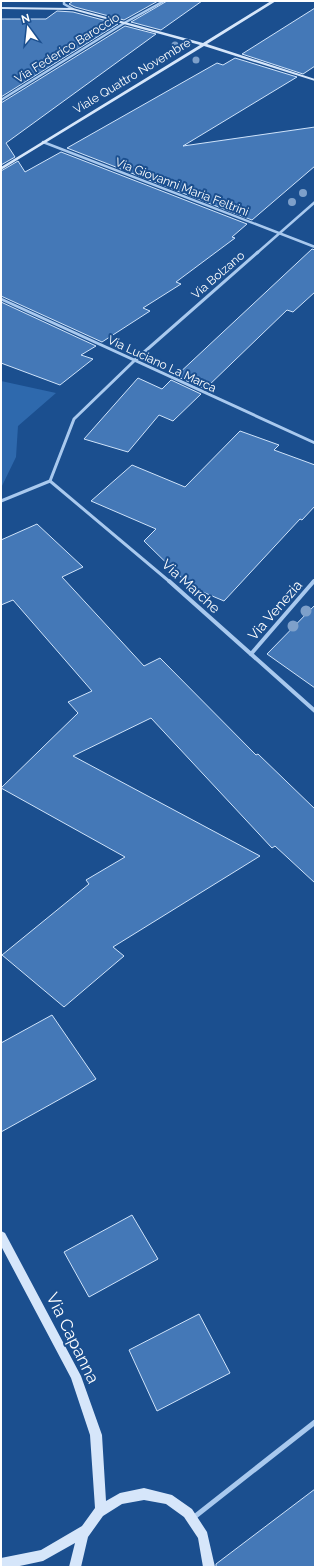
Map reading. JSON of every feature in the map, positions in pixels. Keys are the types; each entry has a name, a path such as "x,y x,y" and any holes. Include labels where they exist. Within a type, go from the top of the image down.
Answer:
{"main road":[{"name":"Viale Quattro Novembre","path":"1,169 274,1"},
{"path":"1,8 73,9 126,22 203,44 315,80"},
{"name":"Via Capanna","path":"1,1236 76,1376 96,1435 101,1509"},
{"path":"75,1567 76,1551 91,1519 101,1509 119,1498 139,1493 158,1495 177,1504 192,1518 202,1535 208,1555 209,1567"},
{"path":"1,1564 8,1564 44,1555 84,1532"}],"street":[{"path":"64,1 64,4 73,9"},
{"name":"Via Federico Baroccio","path":"1,100 126,22 164,1"},
{"name":"Via Giovanni Maria Feltrini","path":"43,142 315,247"},
{"name":"Via Bolzano","path":"134,361 315,202"},
{"name":"Via Luciano La Marca","path":"1,299 315,443"},
{"path":"1,502 50,481 74,419 134,361"},
{"name":"Via Marche","path":"50,481 152,566 315,712"},
{"name":"Via Venezia","path":"251,654 315,580"},
{"path":"192,1518 315,1422"}],"shaded area":[{"path":"1,381 56,393 18,426 16,457 1,488"}],"building":[{"path":"73,1 158,1 124,20 75,7 69,4"},
{"path":"167,1 202,1 161,30 131,22"},
{"path":"315,8 315,66 303,74 242,54"},
{"path":"57,11 73,12 118,24 1,97 1,19 46,19"},
{"path":"125,26 156,34 6,143 15,157 1,165 1,103"},
{"path":"235,58 297,77 183,146 315,127 315,166 252,220 67,148 217,63 223,65"},
{"path":"61,152 247,224 232,237 235,238 176,282 181,284 143,308 150,311 102,342 1,296 1,171 18,161 25,172"},
{"path":"312,249 315,250 315,292 293,312 287,310 205,389 176,376"},
{"path":"1,302 96,346 81,355 93,359 60,385 1,363"},
{"path":"138,378 162,389 171,380 201,394 173,421 159,415 128,452 84,439"},
{"path":"240,431 279,445 274,450 315,465 315,506 302,520 300,519 224,601 191,587 144,541 156,529 91,501 132,465 185,487"},
{"path":"37,524 83,567 62,577 144,666 160,658 256,755 258,754 315,809 315,883 275,846 272,848 151,718 73,756 260,856 113,947 124,956 64,1007 2,955 89,884 86,880 125,857 1,788 78,713 68,702 92,691 13,600 1,605 1,540"},
{"path":"315,605 315,688 267,654"},
{"path":"52,1015 96,1079 1,1132 1,1043"},
{"path":"132,1215 158,1259 89,1297 64,1252"},
{"path":"199,1314 230,1373 157,1411 129,1350"},
{"path":"315,1489 315,1567 216,1567 216,1564"}]}
